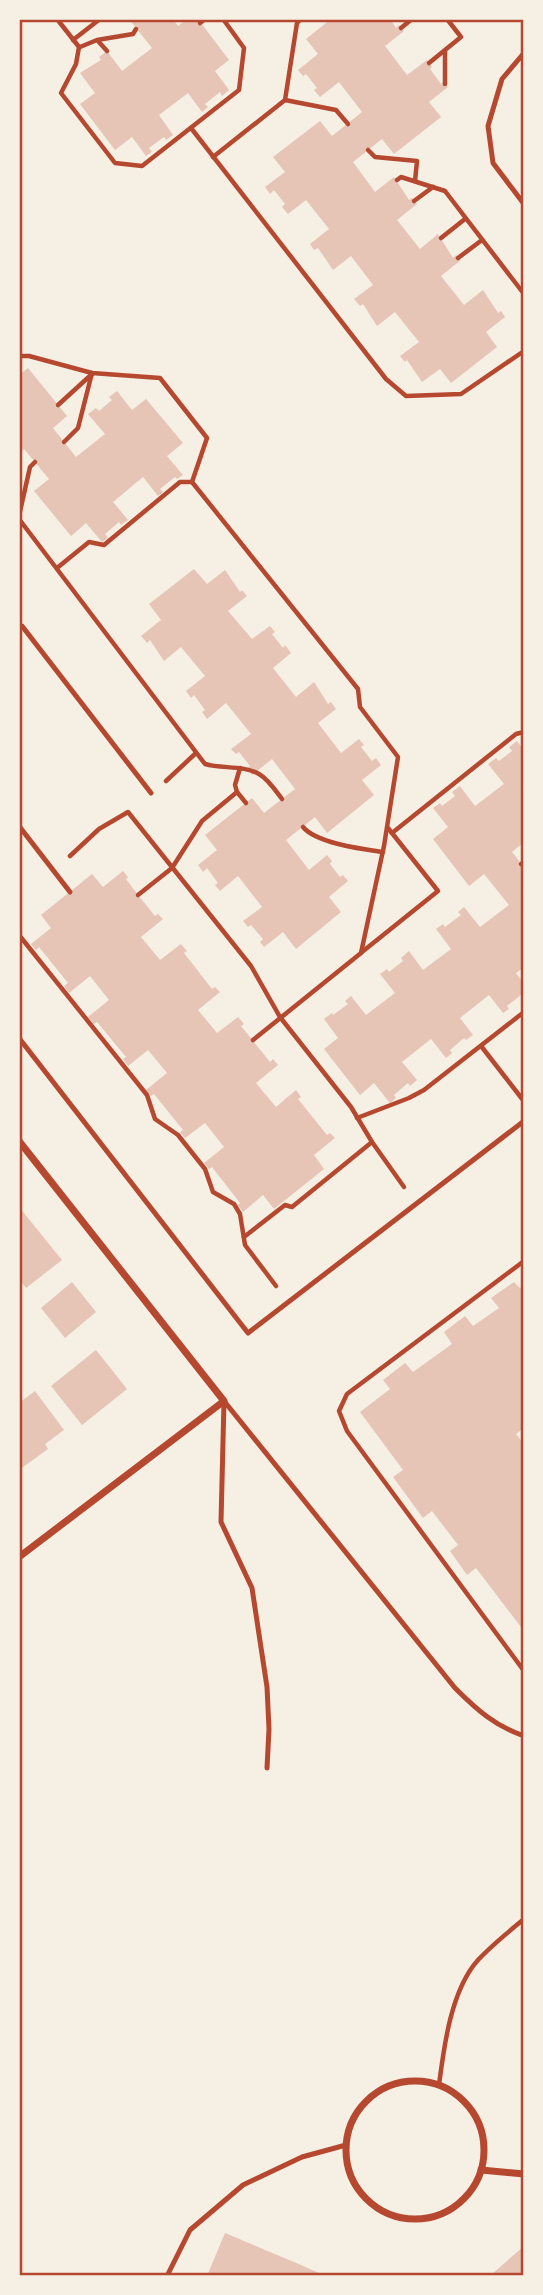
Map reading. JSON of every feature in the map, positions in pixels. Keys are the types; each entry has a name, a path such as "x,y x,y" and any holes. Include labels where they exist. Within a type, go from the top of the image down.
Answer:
{"street":[{"path":"19,1141 224,1401 19,1557"},
{"path":"418,2081 439,2085 457,2095 471,2110 481,2129 484,2150 481,2170 472,2191 456,2206 436,2216 414,2220 392,2215 372,2204 357,2188 348,2167 346,2145 351,2124 362,2105 378,2092 397,2083 418,2081"},
{"path":"481,2170 524,2174"}],"lane":[{"path":"524,52 502,79 488,126 493,163 524,204"},
{"path":"19,625 151,793"},
{"path":"19,826 70,891"},
{"path":"19,1038 248,1333 524,1121"},
{"path":"224,1401 456,1688 482,1715 506,1730 524,1736"},
{"path":"224,1401 221,1522 253,1588 267,1687 267,1768"},
{"path":"167,2276 190,2230 243,2185 302,2157 346,2145"}],"path":[{"path":"57,19 79,47 76,64 61,93 115,163 142,166 239,90 244,48 223,19"},
{"path":"74,40 100,19"},
{"path":"212,157 285,100 297,23 301,19"},
{"path":"401,28 412,19"},
{"path":"429,63 461,37 447,19"},
{"path":"79,47 97,40 133,34 136,29"},
{"path":"97,40 107,51"},
{"path":"445,50 445,84"},
{"path":"285,100 337,110 348,124"},
{"path":"191,128 386,379 406,396 461,394 524,351"},
{"path":"369,150 375,157 417,160 415,181"},
{"path":"397,180 401,177 444,191 524,294"},
{"path":"414,201 433,187"},
{"path":"441,238 465,219"},
{"path":"458,258 482,240"},
{"path":"19,356 29,356 92,373 160,378 207,438 192,482"},
{"path":"58,404 92,373"},
{"path":"64,442 78,428 92,373"},
{"path":"35,463 30,467 19,518 205,764 218,768 240,768 260,775 282,799"},
{"path":"57,568 89,542 104,545 180,482 192,482"},
{"path":"192,482 358,690 360,706 398,757 383,852 361,953"},
{"path":"392,833 516,734 524,732"},
{"path":"240,768 235,785 246,803"},
{"path":"138,895 173,868 202,821 237,792"},
{"path":"54,871 99,828 128,812 250,967 280,1017 358,1118 372,1142 417,1203"},
{"path":"303,827 309,835 383,852"},
{"path":"253,1040 438,891 387,827"},
{"path":"19,935 147,1095 155,1119 178,1135 205,1170 214,1192 234,1204 240,1214 245,1245 288,1302"},
{"path":"358,1118 424,1090 524,1012"},
{"path":"481,1046 524,1101"},
{"path":"244,1237 285,1205 292,1207 372,1142"},
{"path":"524,1261 347,1394 340,1411 346,1431 524,1671"},
{"path":"439,2085 445,2040 461,1988 476,1962 524,1919"}],"building":[{"path":"129,19 173,19 178,26 187,19 198,19 229,60 215,71 229,90 222,96 220,92 205,104 208,107 202,112 188,93 159,115 173,135 166,140 164,137 149,148 152,152 146,156 132,137 115,150 80,104 95,93 80,73 101,60 99,57 107,51 122,71 152,48"},
{"path":"331,19 390,19 396,28 399,25 404,31 385,46 407,75 427,60 441,84 443,82 448,87 429,102 441,117 394,154 382,139 353,162 375,192 394,177 409,200 412,198 417,204 397,220 420,249 438,234 453,258 456,255 461,260 441,276 464,305 483,290 498,313 501,311 505,317 486,332 497,347 451,383 440,369 422,382 407,360 405,362 400,356 419,342 395,312 377,326 363,304 360,306 354,299 373,285 351,256 333,270 318,248 314,250 310,244 329,229 306,200 288,214 282,207 285,204 274,190 270,194 265,187 285,172 273,157 320,121 332,136 362,112 339,82 320,97 314,90 317,88 306,74 303,76 298,70 318,54 306,39"},
{"path":"28,368 67,416 53,428 76,457 105,434 88,414 96,408 99,411 112,400 109,397 117,391 132,410 146,399 183,443 167,456 183,475 177,479 175,477 160,489 163,492 158,496 143,477 113,502 128,520 121,525 119,522 105,534 108,538 102,542 86,523 71,536 34,491 49,479 24,449 19,453 19,375"},
{"path":"194,569 207,584 225,570 240,592 242,590 247,596 228,611 252,639 270,626 275,632 272,634 283,648 285,645 291,653 273,668 296,697 314,682 328,704 331,702 336,709 318,723 341,753 359,739 364,745 361,747 372,761 376,758 381,765 362,780 374,795 327,833 315,817 286,840 309,870 327,855 340,877 343,875 348,881 329,897 341,912 296,949 283,932 264,947 260,942 263,939 251,925 248,927 243,921 262,907 238,876 220,891 215,885 218,883 207,868 203,872 198,865 217,850 205,835 252,798 264,813 295,789 272,759 252,775 246,768 250,766 239,752 236,754 231,749 251,734 226,703 207,719 202,712 205,710 194,695 191,698 186,691 205,676 181,647 164,661 150,640 147,643 141,636 161,620 149,604"},
{"path":"517,741 524,750 524,842 512,852 524,867 524,967 516,973 524,984 524,997 522,994 507,1006 509,1009 503,1013 489,995 460,1018 473,1035 466,1040 464,1038 450,1050 452,1053 446,1058 431,1039 402,1062 417,1080 410,1086 408,1083 394,1095 396,1098 390,1103 374,1083 360,1095 324,1049 338,1038 324,1019 348,1004 345,1001 351,996 366,1015 395,993 380,974 387,969 389,972 403,961 401,958 409,951 423,970 451,949 436,929 443,924 445,927 461,915 458,912 464,907 480,927 509,905 484,874 469,886 433,839 448,827 433,808 440,803 442,806 455,796 452,792 460,786 475,806 504,784 488,764 496,758 499,761 512,751 509,747"},
{"path":"123,871 128,877 126,879 155,916 158,914 163,919 141,937 160,960 181,944 187,951 184,953 212,989 215,987 220,992 198,1010 217,1033 238,1017 244,1024 241,1026 270,1062 273,1059 278,1065 256,1083 276,1107 296,1090 301,1097 298,1099 327,1135 330,1133 335,1138 314,1155 324,1169 274,1209 263,1195 243,1212 238,1205 240,1203 212,1167 209,1169 204,1163 224,1147 205,1123 185,1138 180,1132 183,1130 154,1094 151,1096 146,1090 167,1073 148,1050 128,1066 123,1059 126,1057 97,1022 94,1024 88,1017 109,1000 90,976 69,993 64,986 68,983 39,947 36,950 31,944 51,928 41,915 92,874 103,887"},
{"path":"19,1207 62,1260 26,1288 19,1279"},
{"path":"72,1282 96,1312 65,1338 41,1308"},
{"path":"514,1282 520,1288 524,1285 524,1428 516,1434 524,1444 524,1631 476,1568 467,1575 450,1551 458,1545 432,1511 423,1518 393,1477 403,1470 360,1412 390,1389 383,1380 405,1363 413,1372 452,1344 444,1332 465,1316 473,1326 499,1308 491,1298"},
{"path":"96,1350 127,1389 82,1425 51,1386"},
{"path":"35,1391 64,1430 45,1444 48,1449 19,1470 19,1403"},
{"path":"225,2233 301,2265 326,2276 207,2276"},
{"path":"524,2246 524,2276 490,2276"}]}
